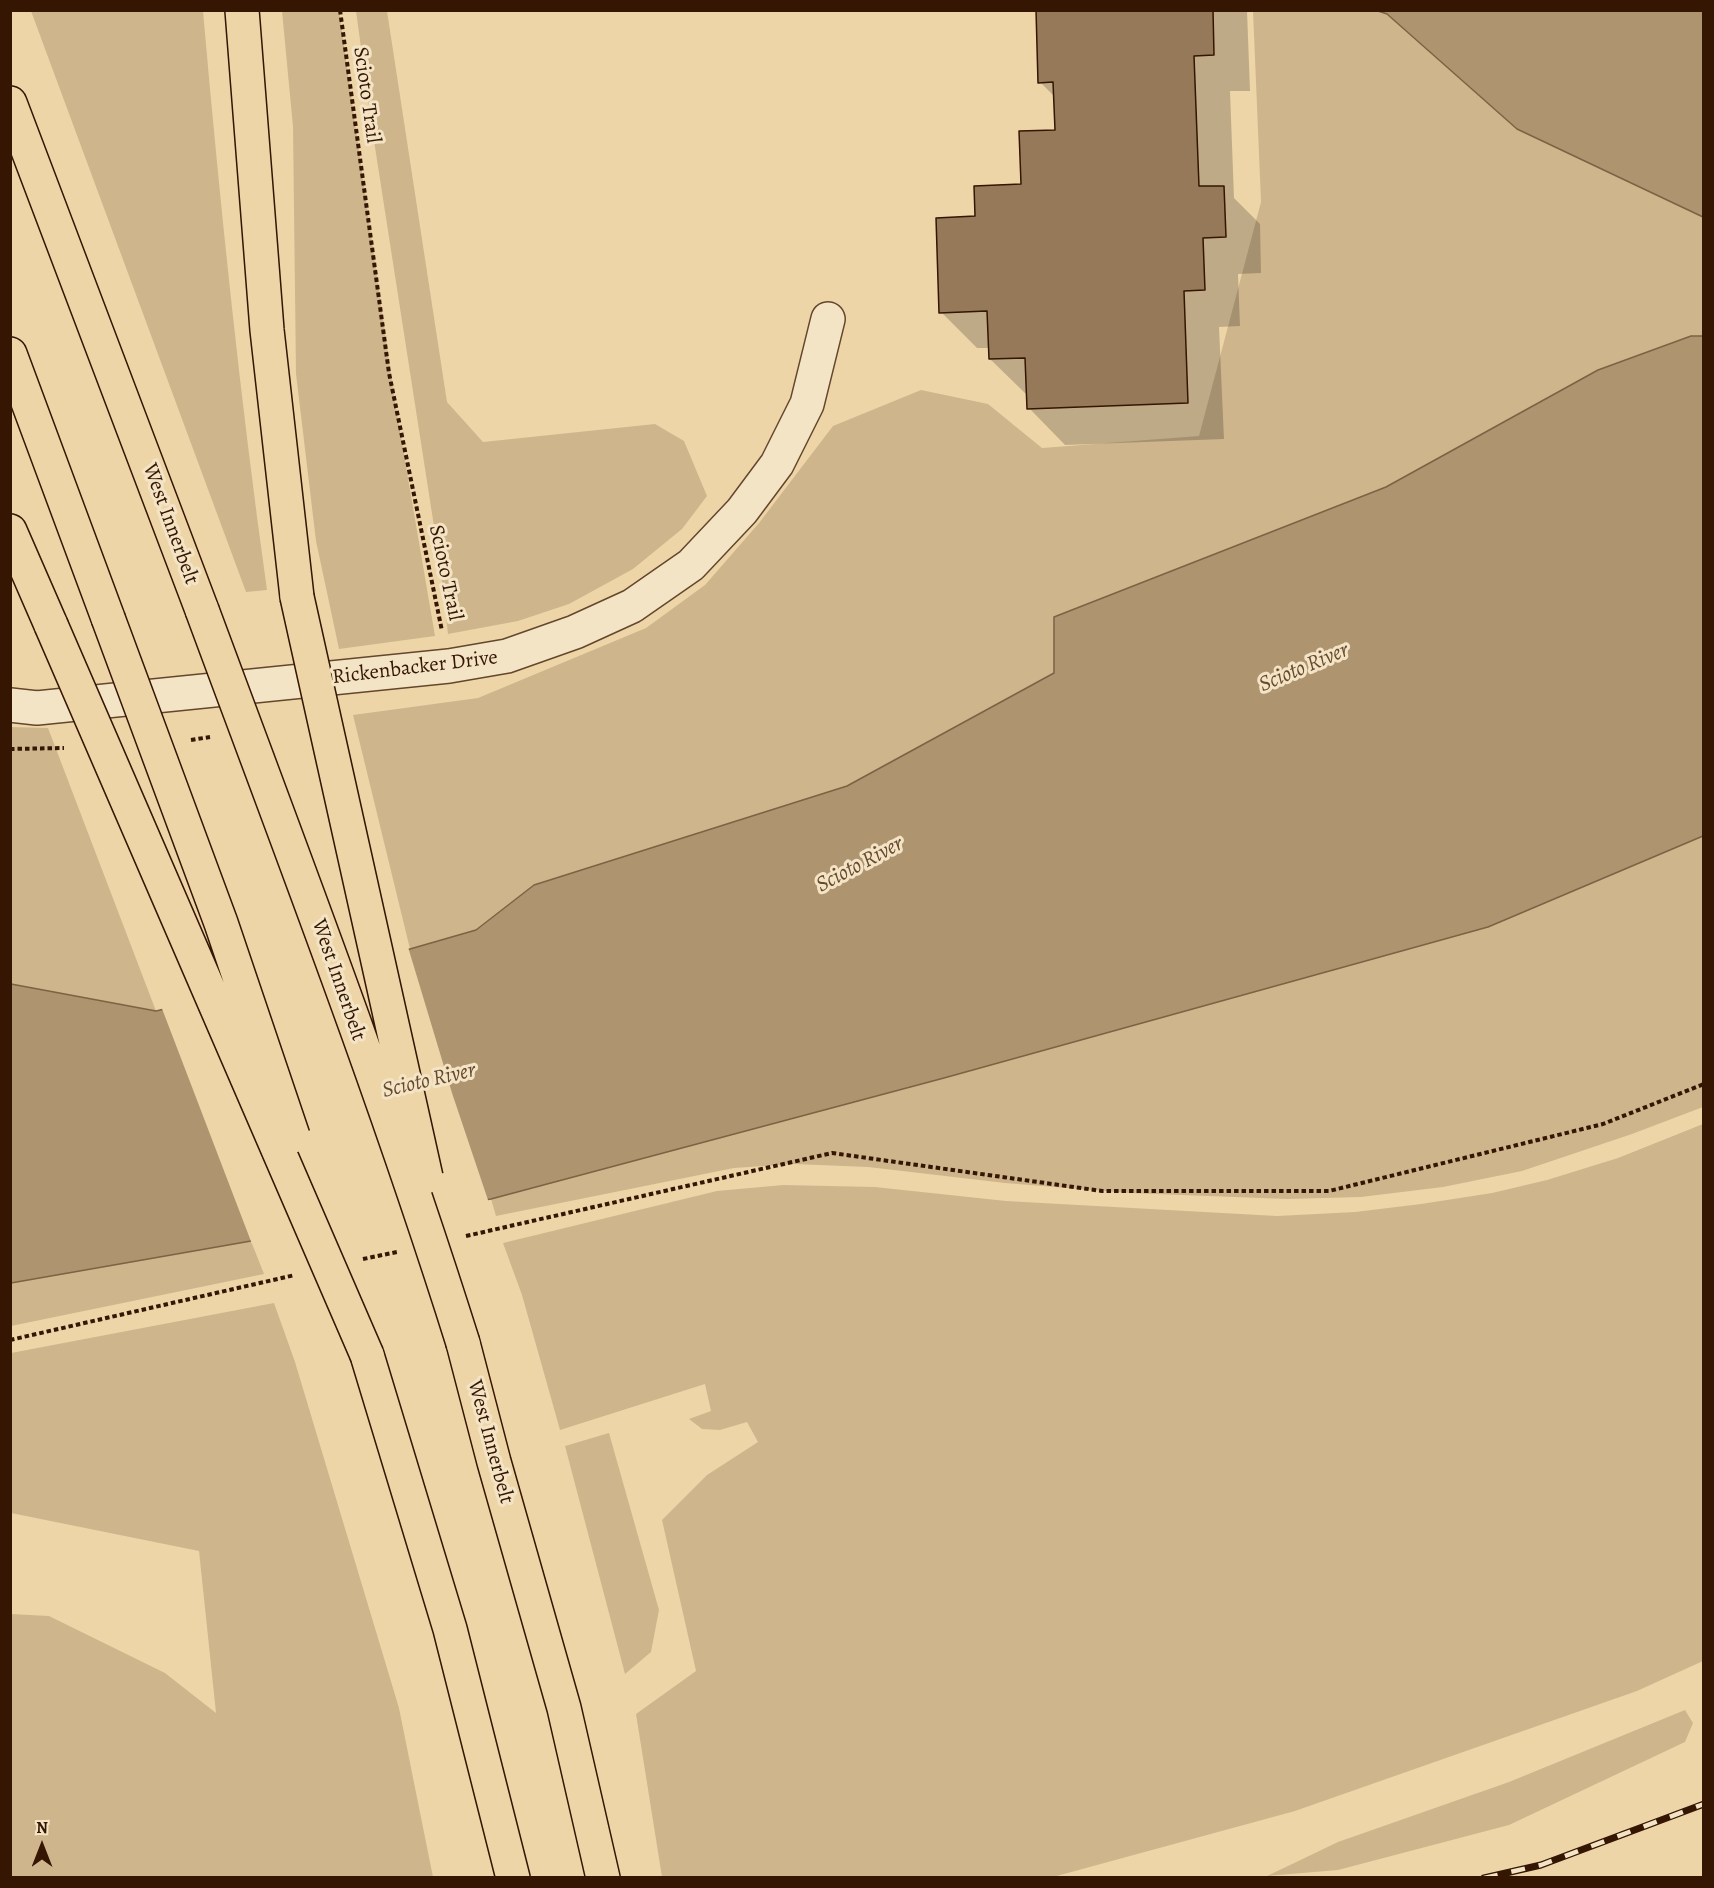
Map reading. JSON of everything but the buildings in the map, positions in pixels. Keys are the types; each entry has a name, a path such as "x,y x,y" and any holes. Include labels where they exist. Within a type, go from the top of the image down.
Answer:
{"highway":[{"path":"242,10 267,330 297,597 463,1343"},
{"name":"West Innerbelt","path":"10,103 308,893 439,1267 463,1343 494,1462 564,1708 603,1878"},
{"path":"10,354 221,923 367,1355 450,1629 513,1878"},
{"path":"10,531 367,1355"}],"street":[{"name":"Rickenbacker Drive","path":"10,705 37,708 449,666 507,656 575,632 632,606 691,565 742,512 777,464 807,404 828,319"}],"path":[{"name":"Scioto Trail","path":"340,10 389,373 449,666"},
{"path":"184,742 219,735"},
{"path":"10,749 69,748"},
{"path":"455,1239 832,1153 1102,1191 1329,1191 1603,1124 1704,1084"},
{"path":"361,1260 408,1249"},
{"path":"10,1340 303,1273"}],"shaded area":[{"path":"1378,10 1387,14 1517,129 1703,217 1703,336 1691,336 1598,370 847,786 534,885 476,930 410,949 353,715 478,698 646,628 705,585 759,523 833,426 921,390 988,404 1042,448 1199,436 1261,202 1253,11"},
{"path":"31,11 203,11 231,300 267,590 246,592"},
{"path":"282,11 339,11 394,396 435,636 339,649 316,541 296,374 293,127"},
{"path":"356,11 387,11 447,402 483,442 655,424 684,441 707,496 682,529 633,569 569,604 518,621 448,634 440,565"},
{"path":"10,727 48,728 156,1011 11,984"},
{"path":"1703,836 1703,1107 1522,1171 1443,1187 1361,1197 1287,1199 1129,1193 1005,1183 868,1167 794,1164 734,1168 496,1216 491,1199 1488,927"},
{"path":"1703,1124 1703,1661 1637,1691 1295,1811 1053,1877 662,1877 636,1714 696,1671 662,1520 707,1475 758,1442 747,1422 720,1430 702,1429 689,1419 711,1411 705,1384 560,1430 522,1295 503,1243 717,1191 783,1185 875,1187 1006,1201 1277,1216 1355,1212 1492,1193 1547,1180 1618,1158"},
{"path":"251,1241 264,1274 11,1326 11,1283"},
{"path":"274,1303 295,1362 399,1708 433,1877 11,1877 11,1614 49,1616 165,1673 216,1713 199,1551 11,1513 11,1353"},
{"path":"609,1433 659,1610 651,1652 625,1674 565,1446"},
{"path":"1685,1710 1693,1723 1685,1742 1509,1825 1338,1870 1267,1876 1338,1842 1509,1782"}],"water":[{"path":"1378,11 1703,11 1703,217 1517,129 1387,14"},
{"name":"Scioto River","path":"1691,336 1703,336 1703,836 1488,927 944,1078 491,1199 11,1283 11,984 156,1011 410,949 476,930 534,885 847,786 1054,673 1054,617 1386,487 1598,370"}],"pier":[{"path":"408,947 452,1093 489,1203 252,1244 161,1006"}],"railway":[{"path":"1484,1878 1541,1865 1704,1804"}]}
